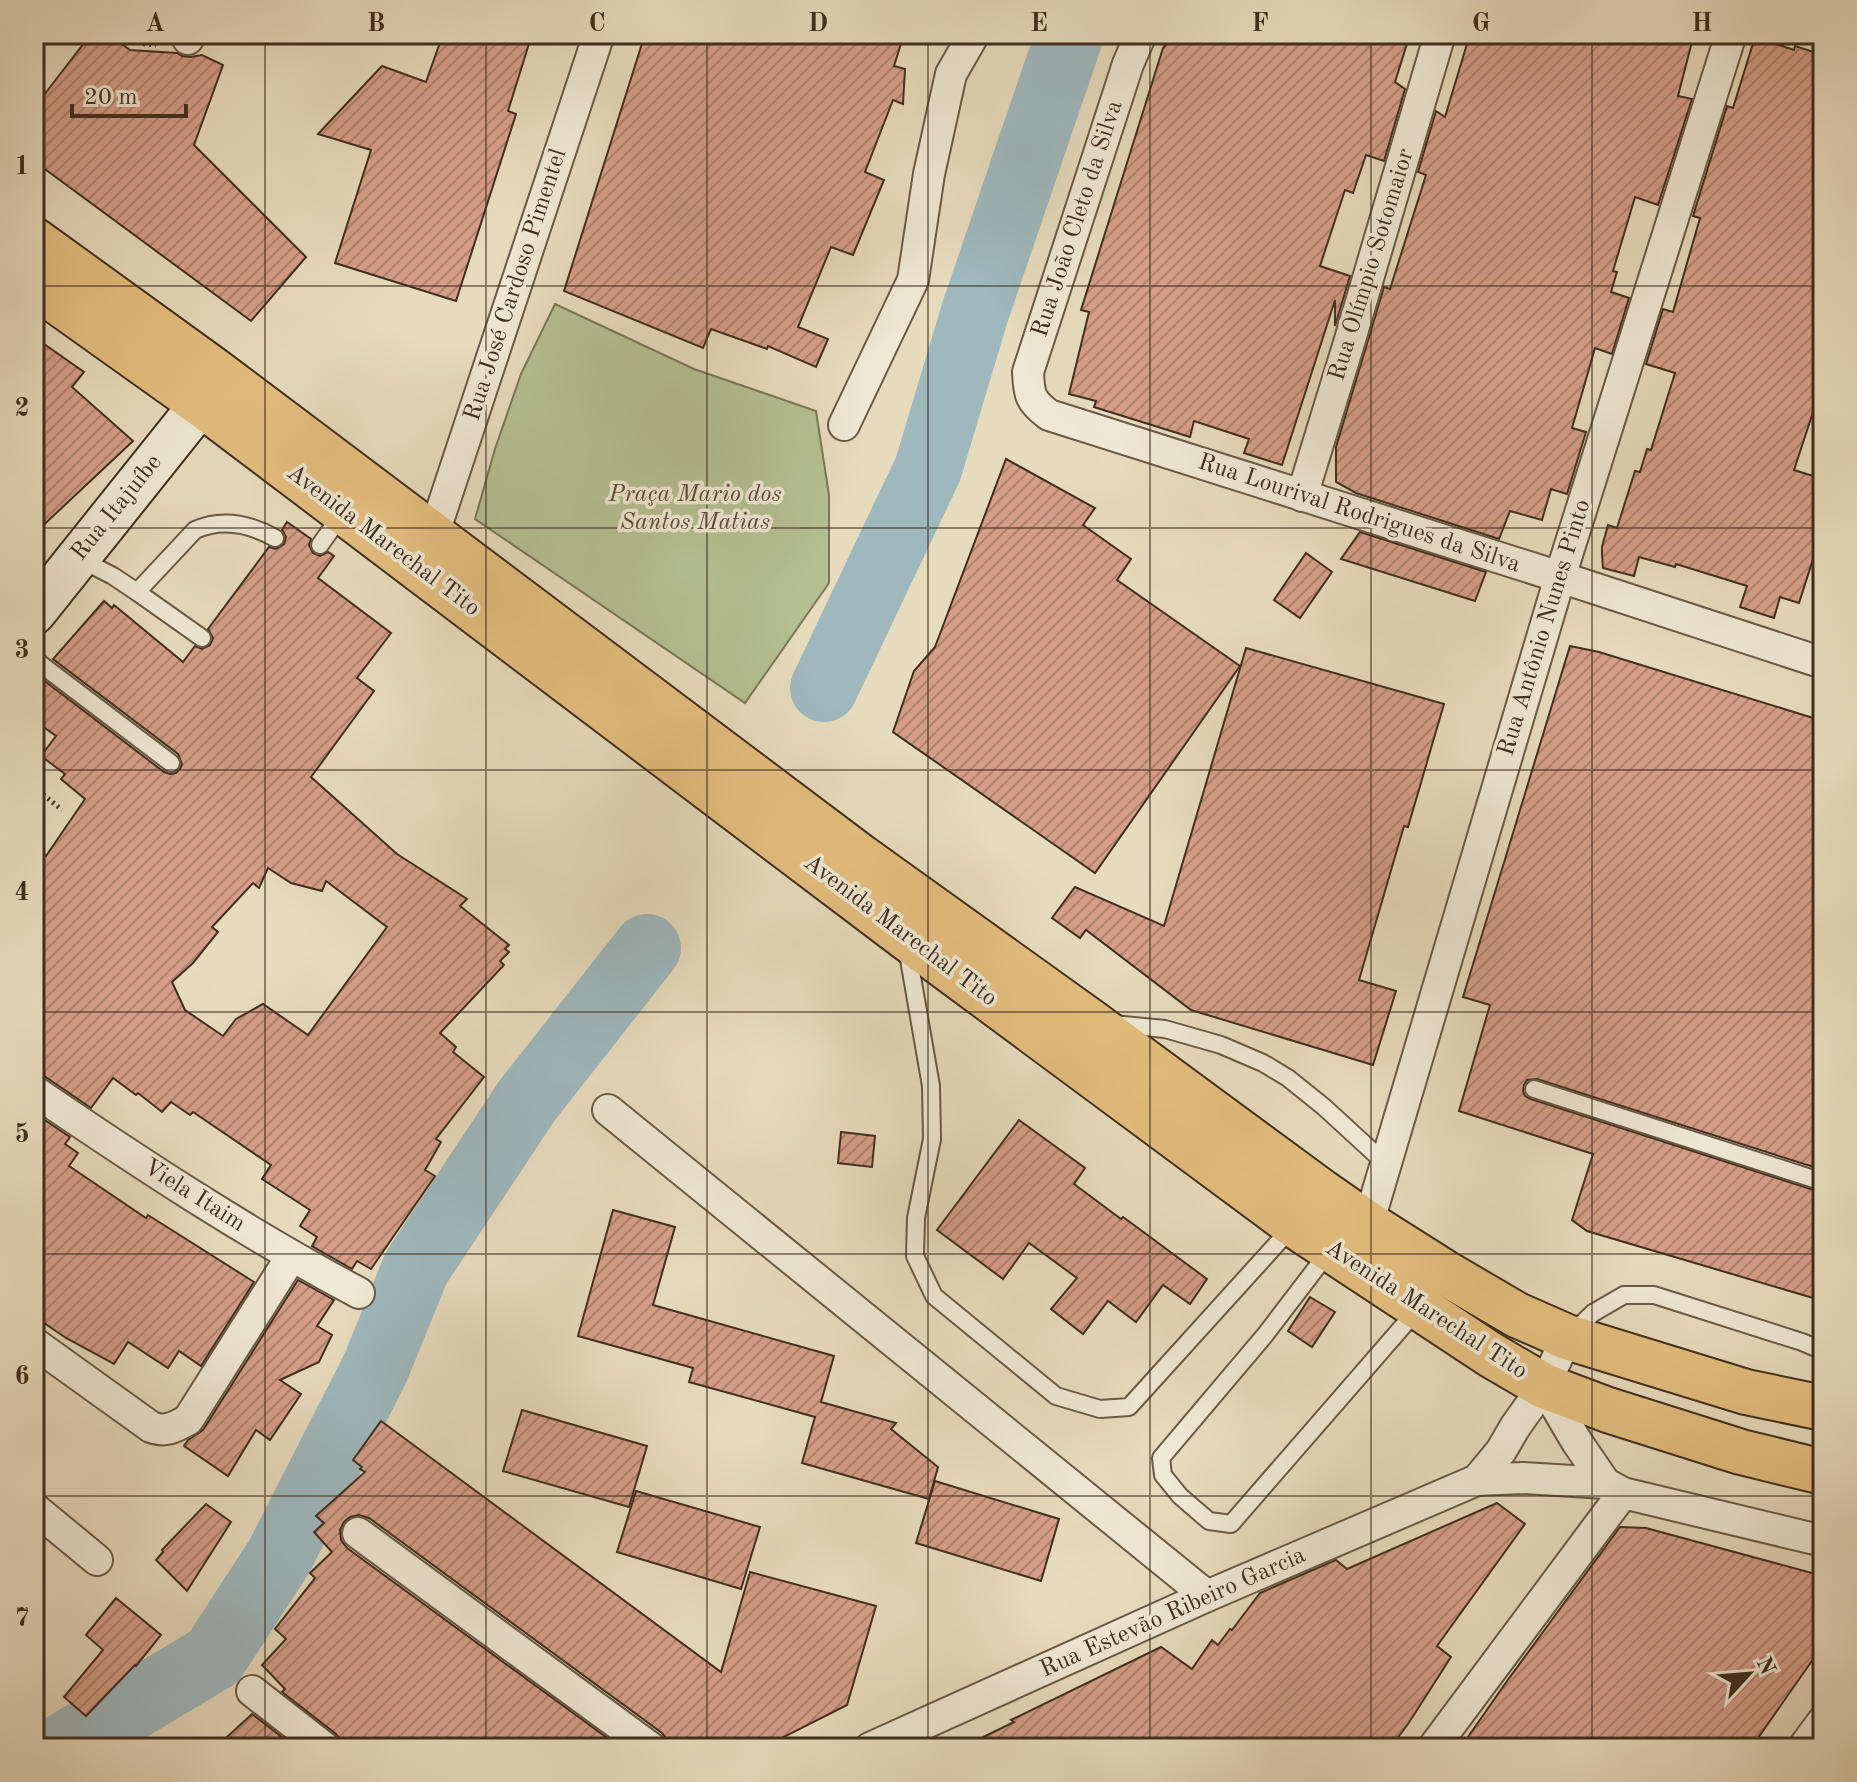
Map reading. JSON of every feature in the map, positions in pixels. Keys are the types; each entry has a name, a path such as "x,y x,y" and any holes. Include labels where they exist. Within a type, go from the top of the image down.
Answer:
{"main road":[{"name":"Avenida Marechal Tito","path":"34,240 211,368 343,514 433,536 861,857 1368,1224 1517,1315 1567,1337 1746,1392 1823,1408"},
{"name":"Avenida Marechal Tito","path":"34,285 201,404 904,936 1294,1225 1491,1355 1544,1386 1608,1410 1741,1452 1823,1472"}],"street":[{"name":"Rua José Cardoso Pimentel","path":"433,536 599,34"},
{"path":"844,425 913,280 929,174 951,74 974,34"},
{"name":"Rua João Cleto da Silva","path":"1034,405 1029,392 1028,372 1128,64 1141,34"},
{"name":"Rua Olímpio Sotomaior","path":"1302,496 1440,34"},
{"name":"Rua Antônio Nunes Pinto","path":"1368,1224 1560,577 1731,34"},
{"name":"Rua Itajuíbe","path":"34,613 201,404"},
{"name":"Rua Lourival Rodrigues da Silva","path":"1034,405 1049,415 1823,663"},
{"name":"Viela Itaim","path":"34,1091 136,1160 291,1257 359,1293"},
{"path":"608,1110 1207,1596"},
{"path":"34,1343 151,1427 168,1429 188,1420 291,1257"},
{"name":"Rua Estevão Ribeiro Garcia","path":"1477,1480 1501,1451 1544,1386 1567,1337"},
{"path":"1433,1748 1614,1488 1577,1442 1544,1386"},
{"name":"Rua Estevão Ribeiro Garcia","path":"870,1748 1207,1596 1477,1480 1523,1478 1614,1488 1823,1541"},
{"path":"34,1508 97,1560"},
{"path":"358,1533 651,1748"},
{"path":"252,1691 325,1748"},
{"path":"1803,1748 1823,1721"}],"lane":[{"path":"137,592 184,540 208,524 243,524 275,538"},
{"path":"78,558 113,576 202,638"},
{"path":"34,659 171,763"},
{"path":"904,936 931,1086 932,1139 916,1218 915,1256 934,1296 1056,1396 1100,1409 1129,1407 1294,1225"},
{"path":"1091,1022 1165,1029 1221,1045 1263,1063 1300,1087 1385,1163"},
{"path":"1534,1089 1823,1182"},
{"path":"1331,1248 1265,1335 1161,1458 1163,1475 1180,1496 1209,1521 1231,1524 1420,1307"},
{"path":"1567,1337 1593,1313 1624,1295 1654,1295 1823,1351"}],"path":[{"path":"34,787 62,810"}],"green space":[{"name":"Praça Mario dos Santos Matias","path":"555,304 694,369 816,411 829,495 829,583 745,703 475,519 521,374"}],"building":[{"path":"91,34 108,34 130,50 177,53 190,57 202,55 223,65 194,145 306,257 251,321 34,161 34,108"},
{"path":"443,34 532,34 508,111 516,114 456,301 335,263 371,150 318,134 382,66 426,82"},
{"path":"645,34 904,34 894,66 905,69 903,104 893,100 865,172 884,180 853,255 831,247 798,327 828,339 816,367 768,346 767,349 711,329 703,348 564,291"},
{"path":"1175,34 1410,34 1395,82 1405,89 1384,161 1366,155 1353,193 1345,190 1320,266 1350,276 1335,326 1335,300 1282,465 1244,453 1249,439 1194,421 1190,437 1094,407 1096,401 1069,394 1089,312 1081,310 1163,48"},
{"path":"1470,34 1694,34 1678,96 1692,99 1658,205 1635,197 1613,271 1617,272 1611,292 1629,298 1612,354 1595,348 1572,428 1586,432 1567,494 1551,489 1542,520 1510,511 1499,539 1356,493 1336,482 1336,447 1384,287 1390,289 1426,175 1418,172 1436,111 1445,117"},
{"path":"1755,37 1794,50 1795,46 1823,55 1823,402 1817,400 1794,470 1823,479 1823,528 1799,603 1780,597 1774,618 1740,607 1747,586 1676,564 1675,567 1639,557 1634,576 1603,568 1602,554 1608,525 1617,528 1635,471 1640,472 1647,449 1651,450 1675,373 1646,364 1663,309 1673,312 1700,218 1693,216 1727,106 1733,108"},
{"path":"34,337 84,372 72,387 133,441 34,534"},
{"path":"1006,459 1095,508 1083,525 1131,559 1117,580 1240,666 1095,873 893,732 914,671 935,647"},
{"path":"287,522 311,539 309,545 313,553 320,556 328,552 334,556 318,578 391,633 357,678 374,691 311,777 397,854 467,899 460,906 509,945 505,949 509,952 500,961 504,965 440,1033 456,1047 453,1052 484,1077 436,1139 441,1142 425,1170 435,1176 371,1269 357,1261 352,1269 312,1246 317,1237 300,1226 310,1210 262,1179 271,1165 193,1112 190,1115 171,1102 162,1112 113,1078 91,1108 44,1076 34,1073 34,846 46,856 85,799 61,779 65,774 41,756 56,736 34,720 34,681 38,676 164,772 176,773 182,764 178,754 53,659 104,601 112,608 114,605 183,662 195,646 202,649 210,645 213,638 208,629 269,547 276,549 284,544 286,537 282,530","holes":["268,868 291,883 322,891 326,881 387,927 308,1035 263,1004 236,1019 223,1036 185,1010 172,982 193,963 218,932 212,927 253,883 259,888"]},
{"path":"1360,532 1486,572 1475,601 1341,559"},
{"path":"1306,553 1332,572 1300,618 1274,600"},
{"path":"1570,646 1599,652 1823,721 1823,1170 1537,1079 1527,1080 1523,1091 1531,1099 1823,1193 1823,1301 1587,1231 1572,1220 1593,1154 1459,1111 1490,1005 1463,997"},
{"path":"1246,648 1444,704 1359,980 1396,991 1373,1065 1191,1010 1086,930 1080,938 1052,918 1075,887 1164,926"},
{"path":"34,1113 70,1137 65,1144 78,1153 69,1166 146,1218 148,1215 254,1282 201,1366 179,1351 168,1368 128,1342 114,1364 66,1338 34,1316"},
{"path":"1019,1120 1085,1168 1074,1184 1207,1279 1190,1304 1163,1285 1136,1322 1108,1301 1083,1334 1051,1309 1077,1278 1029,1243 1003,1279 937,1230"},
{"path":"841,1132 875,1136 872,1167 838,1163"},
{"path":"613,1210 675,1227 653,1305 834,1356 821,1402 896,1423 891,1429 938,1467 929,1499 802,1463 815,1417 689,1382 693,1368 578,1336"},
{"path":"298,1280 334,1300 317,1326 332,1335 319,1362 280,1380 301,1394 270,1440 256,1430 228,1476 184,1446 203,1430"},
{"path":"1310,1297 1335,1312 1312,1347 1288,1331"},
{"path":"522,1410 647,1446 629,1507 503,1471"},
{"path":"381,1421 721,1672 750,1572 876,1606 847,1705 762,1748 669,1748 662,1733 369,1518 359,1515 350,1517 340,1530 341,1540 347,1548 621,1748 343,1748 336,1734 282,1692 285,1689 262,1665 286,1639 275,1629 315,1578 310,1573 332,1552 314,1532 324,1523 316,1516 365,1472 353,1460"},
{"path":"935,1481 1059,1519 1041,1581 916,1543"},
{"path":"636,1491 760,1527 741,1589 617,1552"},
{"path":"1497,1503 1525,1524 1437,1646 1451,1657 1390,1748 961,1748 1014,1722 1011,1720 1161,1647 1192,1669 1212,1640 1218,1645 1260,1593 1336,1560 1347,1569"},
{"path":"206,1504 231,1522 187,1591 156,1560"},
{"path":"1620,1527 1646,1528 1823,1576 1823,1645 1751,1748 1484,1748 1468,1737"},
{"path":"116,1598 161,1635 136,1666 86,1716 64,1697 103,1650 86,1635"},
{"path":"252,1714 296,1748 215,1748"}],"waterway":[{"path":"824,688 928,469 975,312 1070,34"},
{"path":"62,1748 214,1657 279,1557 375,1369 416,1268 526,1102 647,948"}]}
